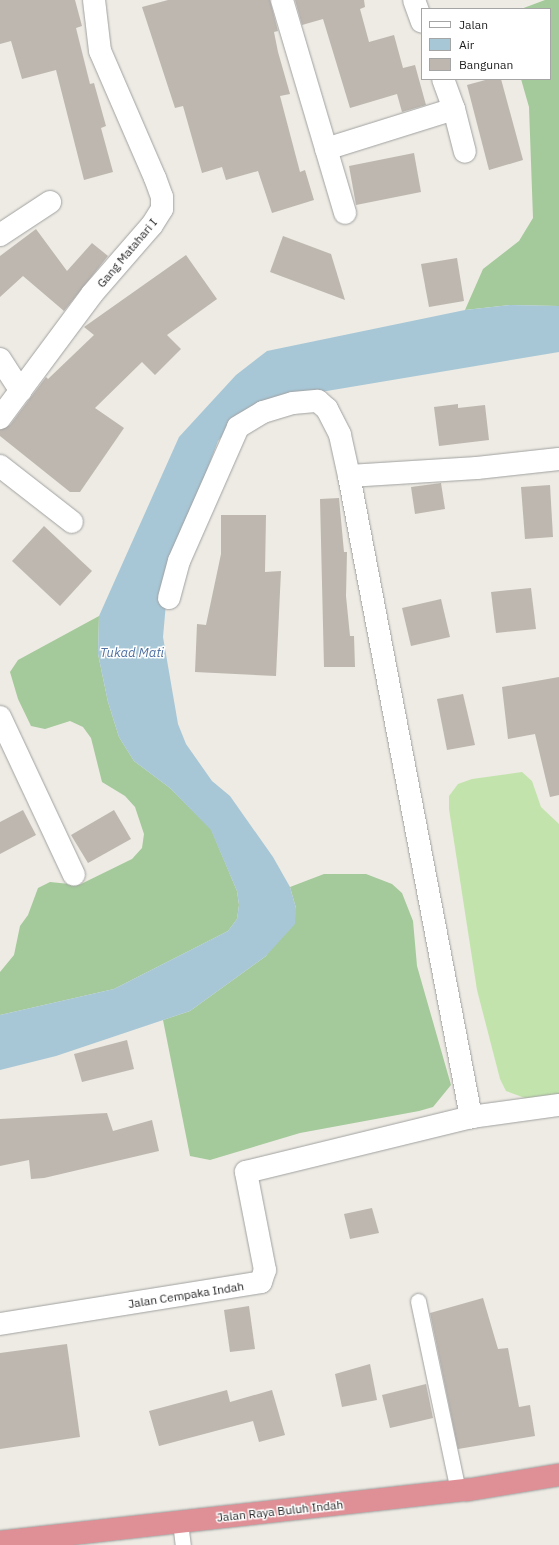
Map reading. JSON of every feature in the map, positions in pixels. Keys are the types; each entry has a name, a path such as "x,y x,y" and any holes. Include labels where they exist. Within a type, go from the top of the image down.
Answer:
{"highway":[{"name":"Jalan Raya Buluh Indah","path":"0,1542 458,1491 559,1475"}],"street":[{"name":"Gang Matahari I","path":"0,418 92,294 152,225 162,209 162,197 155,178 100,51 94,0"},
{"path":"282,0 345,213"},
{"path":"414,0 421,19"},
{"path":"443,80 454,109 465,152"},
{"path":"326,148 454,109"},
{"path":"0,235 50,202"},
{"path":"0,359 21,391"},
{"path":"169,598 179,561 230,439 238,427 251,418 293,403 318,401 327,409 340,435 349,476 471,1118 559,1105"},
{"path":"349,476 477,468 559,459"},
{"path":"0,466 72,522"},
{"path":"0,717 74,875"},
{"name":"Jalan Cempaka Indah","path":"0,1324 260,1282 265,1270 246,1172 471,1118"}],"lane":[{"path":"418,1301 458,1491"},
{"path":"180,1522 183,1545"}],"green space":[{"path":"545,0 559,0 559,306 510,305 465,310 483,269 519,241 533,218 529,107 521,80 551,80 551,8 524,8"},
{"path":"99,616 98,654 108,702 119,737 134,761 170,788 211,829 237,891 239,905 237,919 228,931 114,989 0,1015 0,972 14,955 20,926 28,915 38,888 50,882 79,885 132,859 142,848 144,834 135,807 125,796 102,782 91,738 83,727 70,721 45,729 31,726 18,699 10,672 18,660"},
{"path":"522,772 532,781 541,807 559,824 559,1097 533,1101 506,1091 500,1079 477,990 449,809 449,796 458,784 472,779"},
{"path":"324,874 366,874 392,884 402,893 413,921 417,966 451,1085 433,1107 419,1111 300,1133 210,1160 190,1156 163,1020 190,1011 266,956 296,908 290,887"}],"water":[{"name":"Tukad Mati","path":"510,305 559,306 559,352 291,397 232,425 218,441 176,553 168,581 163,637 178,724 186,744 212,781 230,796 273,857 290,887 296,908 295,924 266,956 190,1011 56,1056 0,1070 0,1015 114,989 228,931 237,919 239,905 237,891 211,830 170,788 134,761 119,737 108,702 98,654 99,616 179,437 236,375 267,351 465,310"}],"building":[{"path":"0,0 75,0 82,26 76,28 90,84 94,83 106,126 101,128 113,172 84,180 56,70 22,79 11,41 0,44"},
{"path":"168,0 270,0 278,31 274,32 278,52 290,94 280,96 300,172 305,170 314,200 272,213 258,171 226,180 222,167 202,173 183,106 175,108 142,7"},
{"path":"295,0 364,0 365,7 360,9 369,42 394,35 403,68 415,65 426,105 402,112 397,94 350,108 323,19 302,25"},
{"path":"485,80 501,80 523,160 489,170 467,85"},
{"path":"414,153 421,192 356,205 349,166"},
{"path":"36,229 67,271 92,243 108,256 64,311 23,276 0,297 0,256"},
{"path":"283,236 331,254 345,300 270,272"},
{"path":"186,255 217,299 167,335 181,349 155,375 142,362 95,408 124,428 80,492 70,492 0,436 0,430 10,425 46,377 48,379 94,335 84,327"},
{"path":"457,258 464,301 429,307 421,264"},
{"path":"458,404 458,408 485,405 489,440 439,446 434,407"},
{"path":"441,483 445,509 415,514 411,487"},
{"path":"550,485 553,537 525,539 521,487"},
{"path":"339,498 344,552 347,552 346,596 350,636 354,636 355,667 324,667 320,499"},
{"path":"221,515 266,515 265,572 281,571 276,676 195,672 197,624 206,625 221,554"},
{"path":"44,526 92,571 60,606 12,561"},
{"path":"531,588 536,629 496,633 491,592"},
{"path":"441,599 450,637 411,646 402,608"},
{"path":"559,677 559,795 550,797 535,734 508,739 502,687"},
{"path":"463,694 475,745 447,750 437,699"},
{"path":"23,810 36,835 0,854 0,822"},
{"path":"114,810 131,839 88,863 71,835"},
{"path":"127,1040 134,1069 82,1082 74,1054"},
{"path":"107,1113 113,1131 152,1120 159,1151 44,1178 31,1179 29,1160 0,1166 0,1119"},
{"path":"372,1208 379,1233 350,1239 344,1214"},
{"path":"483,1298 498,1349 508,1348 519,1407 530,1405 535,1436 458,1449 430,1313"},
{"path":"249,1306 255,1349 230,1352 224,1310"},
{"path":"67,1344 80,1437 0,1449 0,1353"},
{"path":"370,1364 377,1400 342,1407 335,1374"},
{"path":"426,1384 433,1418 390,1428 382,1395"},
{"path":"227,1390 230,1402 272,1390 285,1435 259,1442 253,1421 159,1446 149,1411"}]}
